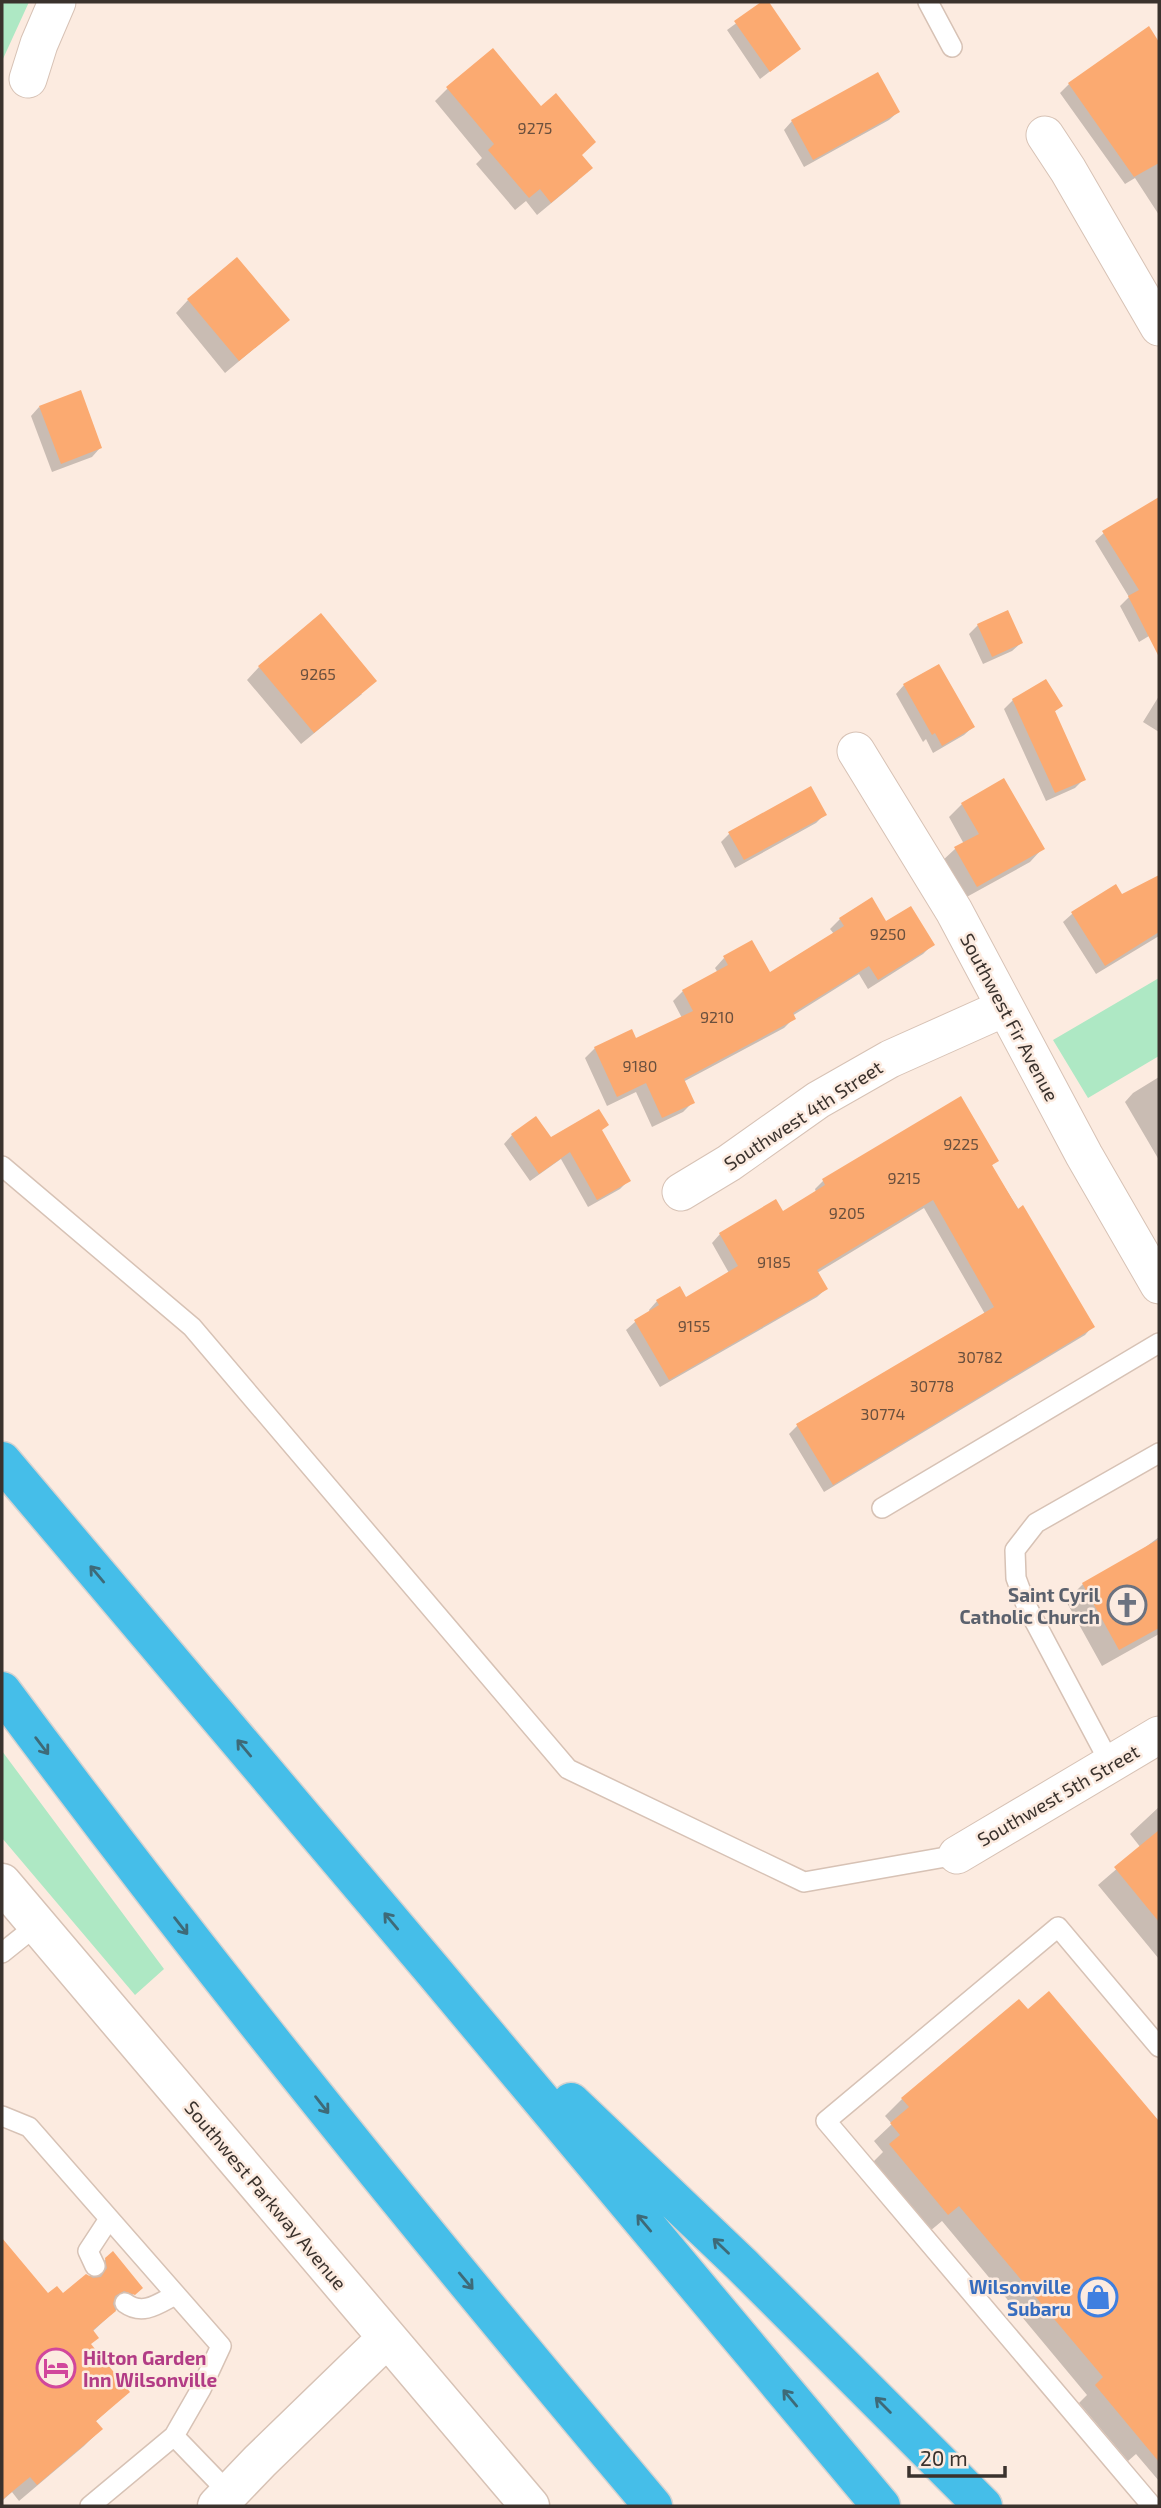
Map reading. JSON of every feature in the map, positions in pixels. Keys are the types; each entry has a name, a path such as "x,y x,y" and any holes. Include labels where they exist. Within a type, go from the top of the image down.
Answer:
{"highway":[{"path":"2,1461 881,2506"},
{"path":"2,1691 79,1795 323,2105 653,2506"},
{"path":"435,1973 741,2265 983,2506"}],"street":[{"path":"28,79 57,2"},
{"path":"1045,135 1159,327"},
{"name":"Southwest Fir Avenue","path":"856,751 954,911 1084,1155 1159,1285"},
{"name":"Southwest 4th Street","path":"681,1192 729,1163 818,1100 890,1059 1004,1008"},
{"name":"Southwest 5th Street","path":"957,1855 1159,1735"},
{"name":"Southwest Parkway Avenue","path":"2,1883 530,2506"},
{"path":"222,2499 387,2338"}],"lane":[{"path":"928,2 952,47"},
{"path":"2,1166 192,1327 568,1769 804,1882 957,1855"},
{"path":"882,1508 1159,1343"},
{"path":"1111,1765 1026,1605 1016,1578 1015,1550 1036,1523 1159,1453"},
{"path":"2,1953 37,1925"},
{"path":"1152,2506 826,2122 1058,1927 1159,2048"},
{"path":"2,2116 29,2127 221,2346 201,2389 174,2435 90,2506"},
{"path":"95,2266 88,2250 109,2219"},
{"path":"125,2303 134,2309 149,2309 175,2295"},
{"path":"174,2435 222,2499"}],"green space":[{"path":"2,2 29,2 2,61"},
{"path":"1159,978 1159,1056 1088,1098 1053,1040"},
{"path":"2,1751 164,1969 135,1995 2,1838"}],"building":[{"path":"761,2 769,2 801,49 770,72 734,21"},
{"path":"1149,26 1159,42 1159,163 1134,177 1068,83"},
{"path":"493,48 541,106 556,93 596,142 582,155 593,168 551,203 540,189 529,198 488,150 494,144 446,87"},
{"path":"878,72 900,112 813,160 791,120"},
{"path":"237,257 290,320 239,361 187,299"},
{"path":"81,390 102,448 61,464 39,406"},
{"path":"1159,497 1159,657 1128,596 1139,590 1102,531"},
{"path":"1008,610 1023,643 992,657 977,624"},
{"path":"321,613 377,681 314,733 258,666"},
{"path":"939,664 975,727 942,746 935,733 932,735 903,684"},
{"path":"1046,679 1063,706 1055,711 1086,780 1055,793 1012,699"},
{"path":"1004,778 1045,849 977,887 954,847 979,834 961,803"},
{"path":"811,786 827,815 744,860 728,832"},
{"path":"1159,875 1159,932 1105,966 1071,912 1116,884 1122,894"},
{"path":"872,897 886,921 911,906 935,945 878,980 869,966 793,1013 796,1019 684,1079 695,1103 662,1118 646,1083 617,1097 594,1047 632,1029 636,1038 693,1011 682,990 728,965 723,956 752,940 770,972 844,926 839,918"},
{"path":"961,1096 999,1161 992,1165 1018,1209 1023,1205 1095,1327 833,1485 796,1424 994,1307 933,1200 817,1270 828,1289 669,1380 634,1320 659,1305 656,1300 680,1286 686,1297 738,1266 719,1233 776,1199 783,1211 825,1185 822,1179"},
{"path":"599,1109 609,1125 602,1130 631,1181 597,1200 570,1152 539,1174 511,1134 536,1116 551,1137"},
{"name":"Saint Cyril Catholic Church","path":"1159,1539 1159,1628 1119,1650 1082,1583"},
{"path":"1159,1830 1159,1922 1114,1867"},
{"name":"Wilsonville Subaru","path":"1049,1991 1159,2121 1159,2462 1095,2385 1103,2377 959,2206 948,2215 889,2144 900,2135 890,2123 909,2107 901,2098 1019,1999 1028,2009"},
{"name":"Hilton Garden Inn Wilsonville","path":"2,2238 48,2293 57,2286 63,2293 86,2274 93,2278 101,2277 107,2268 105,2258 113,2251 143,2288 135,2295 124,2291 115,2296 113,2304 116,2311 93,2330 99,2338 91,2344 130,2392 96,2421 103,2429 37,2485 30,2477 2,2500"}],"place":[{"name":"Saint Cyril Catholic Church","path":"1127,1605"},
{"name":"Wilsonville Subaru","path":"1098,2297"},
{"name":"Hilton Garden Inn Wilsonville","path":"56,2368"}]}
